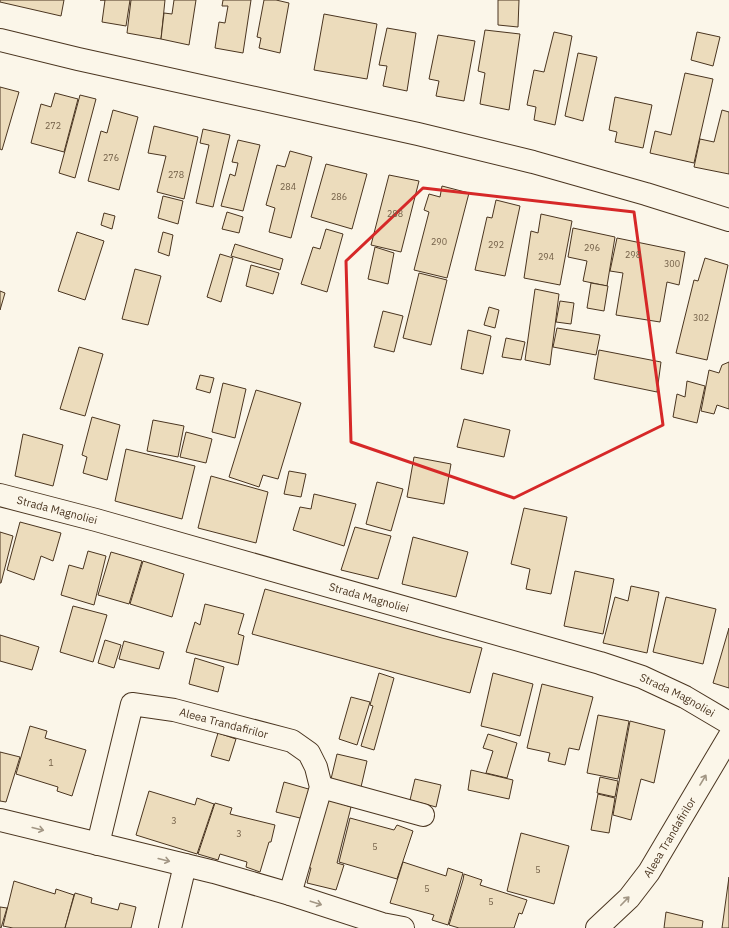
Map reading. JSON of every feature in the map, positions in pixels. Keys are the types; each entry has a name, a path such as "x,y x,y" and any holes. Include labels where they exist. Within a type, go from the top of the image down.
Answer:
{"street":[{"path":"0,40 78,59 426,136 533,162 623,187 729,220"},
{"name":"Strada Magnoliei","path":"0,495 104,522 600,662 642,677 686,697 729,723"},
{"name":"Aleea Trandafirilor","path":"98,844 132,704 174,710 292,741 309,753 316,766 321,786"},
{"name":"Aleea Trandafirilor","path":"597,928 629,898 649,872 729,737"},
{"path":"290,894 321,786 423,815"},
{"path":"0,820 214,872 290,894 389,927"},
{"path":"170,928 185,865"}],"highlighted area":[{"path":"423,188 634,212 663,425 514,498 351,442 346,261"}],"building":[{"path":"0,0 64,0 61,16 0,2"},
{"path":"105,0 130,0 126,26 102,22"},
{"path":"131,0 165,0 161,39 127,33"},
{"path":"174,0 196,0 189,45 161,39 164,13 172,14"},
{"path":"223,0 251,0 243,53 215,48 219,22 225,23 228,6 222,6"},
{"path":"264,0 276,0 289,3 280,53 259,48 261,38 257,37"},
{"path":"498,0 519,0 518,27 498,25"},
{"path":"324,14 377,24 367,79 314,70"},
{"path":"387,28 416,33 407,91 383,86 387,66 379,65"},
{"path":"485,30 520,34 509,110 480,104 485,73 478,71"},
{"path":"554,32 572,36 555,125 534,120 536,107 527,105 534,70 544,72"},
{"path":"697,32 720,37 713,66 691,60"},
{"path":"438,35 475,41 464,101 436,96 439,81 429,79"},
{"path":"578,53 597,57 583,121 565,116"},
{"path":"685,73 713,79 694,163 650,153 655,131 671,135"},
{"path":"0,87 19,92 2,150 0,149"},
{"path":"55,93 78,99 64,152 31,143 41,104 51,107"},
{"path":"80,95 96,99 75,178 59,173"},
{"path":"615,97 652,105 643,148 615,142 617,132 609,130"},
{"path":"113,110 138,117 119,190 88,181 101,131 107,133"},
{"path":"722,110 729,112 729,174 694,167 700,139 714,142"},
{"path":"154,126 198,137 184,199 157,192 166,156 148,153"},
{"path":"203,129 230,135 213,207 196,203 209,145 200,143"},
{"path":"238,140 260,145 243,211 221,206 230,174 235,176 238,163 232,162"},
{"path":"290,151 312,157 291,238 269,232 275,208 266,205 277,165 285,167"},
{"path":"326,164 367,174 352,229 311,217"},
{"path":"389,175 419,181 401,252 371,245"},
{"path":"442,186 469,193 447,278 414,270 429,212 424,210 429,194 440,197"},
{"path":"163,196 183,201 178,224 158,218"},
{"path":"496,200 520,206 505,276 475,270 487,217 492,218"},
{"path":"227,212 243,217 239,233 222,229"},
{"path":"104,213 115,216 112,229 101,225"},
{"path":"541,214 572,221 560,285 524,278 531,231 538,233"},
{"path":"573,228 615,237 607,286 583,281 587,261 568,257"},
{"path":"326,229 343,234 327,292 301,284 313,247 320,249"},
{"path":"77,232 104,241 85,300 58,291"},
{"path":"163,232 173,235 169,256 158,252"},
{"path":"617,238 685,252 679,285 667,282 660,322 616,315 623,273 610,271"},
{"path":"235,244 283,259 280,270 231,256"},
{"path":"375,247 394,253 388,284 368,279"},
{"path":"220,254 233,258 221,302 207,297"},
{"path":"705,258 728,265 707,360 676,353 694,280 698,281"},
{"path":"251,265 279,273 273,294 246,286"},
{"path":"135,269 161,276 148,325 122,319"},
{"path":"419,273 447,280 431,345 403,338"},
{"path":"591,283 608,286 604,311 587,308"},
{"path":"535,289 559,294 550,365 525,360"},
{"path":"0,291 5,293 0,310"},
{"path":"560,301 574,303 571,324 556,322"},
{"path":"489,307 499,310 495,328 484,325"},
{"path":"383,311 403,316 394,352 374,347"},
{"path":"557,328 600,335 596,355 553,347"},
{"path":"468,330 491,336 483,374 461,369"},
{"path":"506,338 525,342 521,360 502,357"},
{"path":"79,347 103,354 85,416 60,409"},
{"path":"599,350 661,362 657,392 594,379"},
{"path":"729,362 729,409 717,405 714,414 701,411 709,370 719,373 722,365"},
{"path":"200,375 214,378 210,393 196,389"},
{"path":"687,381 705,386 697,423 673,417 677,394 685,397"},
{"path":"223,383 246,389 235,438 212,432"},
{"path":"256,390 301,403 278,479 263,475 259,487 229,477"},
{"path":"92,417 120,425 107,480 83,473 87,457 82,455"},
{"path":"464,419 510,430 504,457 457,447"},
{"path":"153,420 184,426 178,457 147,451"},
{"path":"186,432 212,439 206,463 180,457"},
{"path":"23,434 63,445 53,486 15,476"},
{"path":"126,449 195,466 182,519 115,501"},
{"path":"414,457 451,464 444,504 407,497"},
{"path":"289,471 306,474 301,497 284,494"},
{"path":"211,476 268,492 256,543 198,528"},
{"path":"377,482 403,489 391,531 366,524"},
{"path":"314,494 356,504 344,546 293,530 300,507 311,509"},
{"path":"524,508 567,517 551,594 526,589 530,569 511,564"},
{"path":"20,522 61,533 53,561 41,556 34,580 7,570"},
{"path":"355,527 391,536 378,579 341,570"},
{"path":"0,532 13,536 1,583 0,583"},
{"path":"413,537 468,552 456,597 402,584"},
{"path":"88,551 106,556 94,605 61,595 69,565 83,569"},
{"path":"111,552 142,561 129,604 98,595"},
{"path":"143,561 184,574 172,617 130,604"},
{"path":"575,571 614,579 603,634 564,626"},
{"path":"631,586 659,592 647,653 603,643 615,597 628,601"},
{"path":"265,589 482,648 470,693 252,634"},
{"path":"666,597 716,609 703,664 653,652"},
{"path":"205,604 244,614 238,634 244,636 238,665 186,652 195,622 200,625"},
{"path":"73,606 107,615 93,662 60,652"},
{"path":"729,628 729,688 713,683"},
{"path":"0,635 39,647 32,670 0,661"},
{"path":"105,640 121,645 114,668 98,663"},
{"path":"124,641 164,652 159,669 119,659"},
{"path":"195,658 224,667 218,692 189,684"},
{"path":"379,673 394,678 374,750 361,746 373,706 370,705"},
{"path":"493,673 533,684 520,736 481,726"},
{"path":"542,684 593,697 579,750 569,748 565,765 548,761 550,753 527,748"},
{"path":"351,697 370,702 357,745 339,739"},
{"path":"598,715 629,721 618,779 587,773"},
{"path":"630,721 665,730 654,783 641,779 631,820 613,815"},
{"path":"30,726 47,731 45,738 86,750 72,796 57,791 58,787 16,774"},
{"path":"218,733 236,739 229,761 211,756"},
{"path":"488,734 517,743 507,778 486,773 493,751 483,748"},
{"path":"0,752 20,757 6,802 0,801"},
{"path":"337,754 367,761 361,787 331,779"},
{"path":"471,770 513,780 509,799 468,790"},
{"path":"600,777 618,781 615,797 597,793"},
{"path":"415,779 441,785 436,807 410,800"},
{"path":"284,782 312,790 304,819 276,812"},
{"path":"149,791 195,805 197,798 214,804 197,854 136,835"},
{"path":"598,794 615,798 609,833 591,830"},
{"path":"324,798 351,807 337,863 344,865 336,890 307,883 311,868 304,866"},
{"path":"215,803 232,808 230,814 275,825 271,842 269,842 260,872 246,867 247,862 220,854 218,860 198,854"},
{"path":"350,818 394,830 397,825 413,831 397,879 339,862"},
{"path":"521,833 569,846 554,904 507,891"},
{"path":"403,862 446,876 448,868 463,873 448,925 432,920 434,915 390,903"},
{"path":"464,874 482,880 480,885 527,900 522,914 519,913 514,928 459,928 449,925"},
{"path":"729,877 729,928 722,928"},
{"path":"14,881 55,894 56,889 74,895 65,928 13,928 3,926"},
{"path":"75,893 92,898 91,903 118,910 120,903 136,907 131,928 65,928"},
{"path":"0,907 7,908 1,928 0,928"},
{"path":"666,912 703,921 702,928 664,928"}]}
